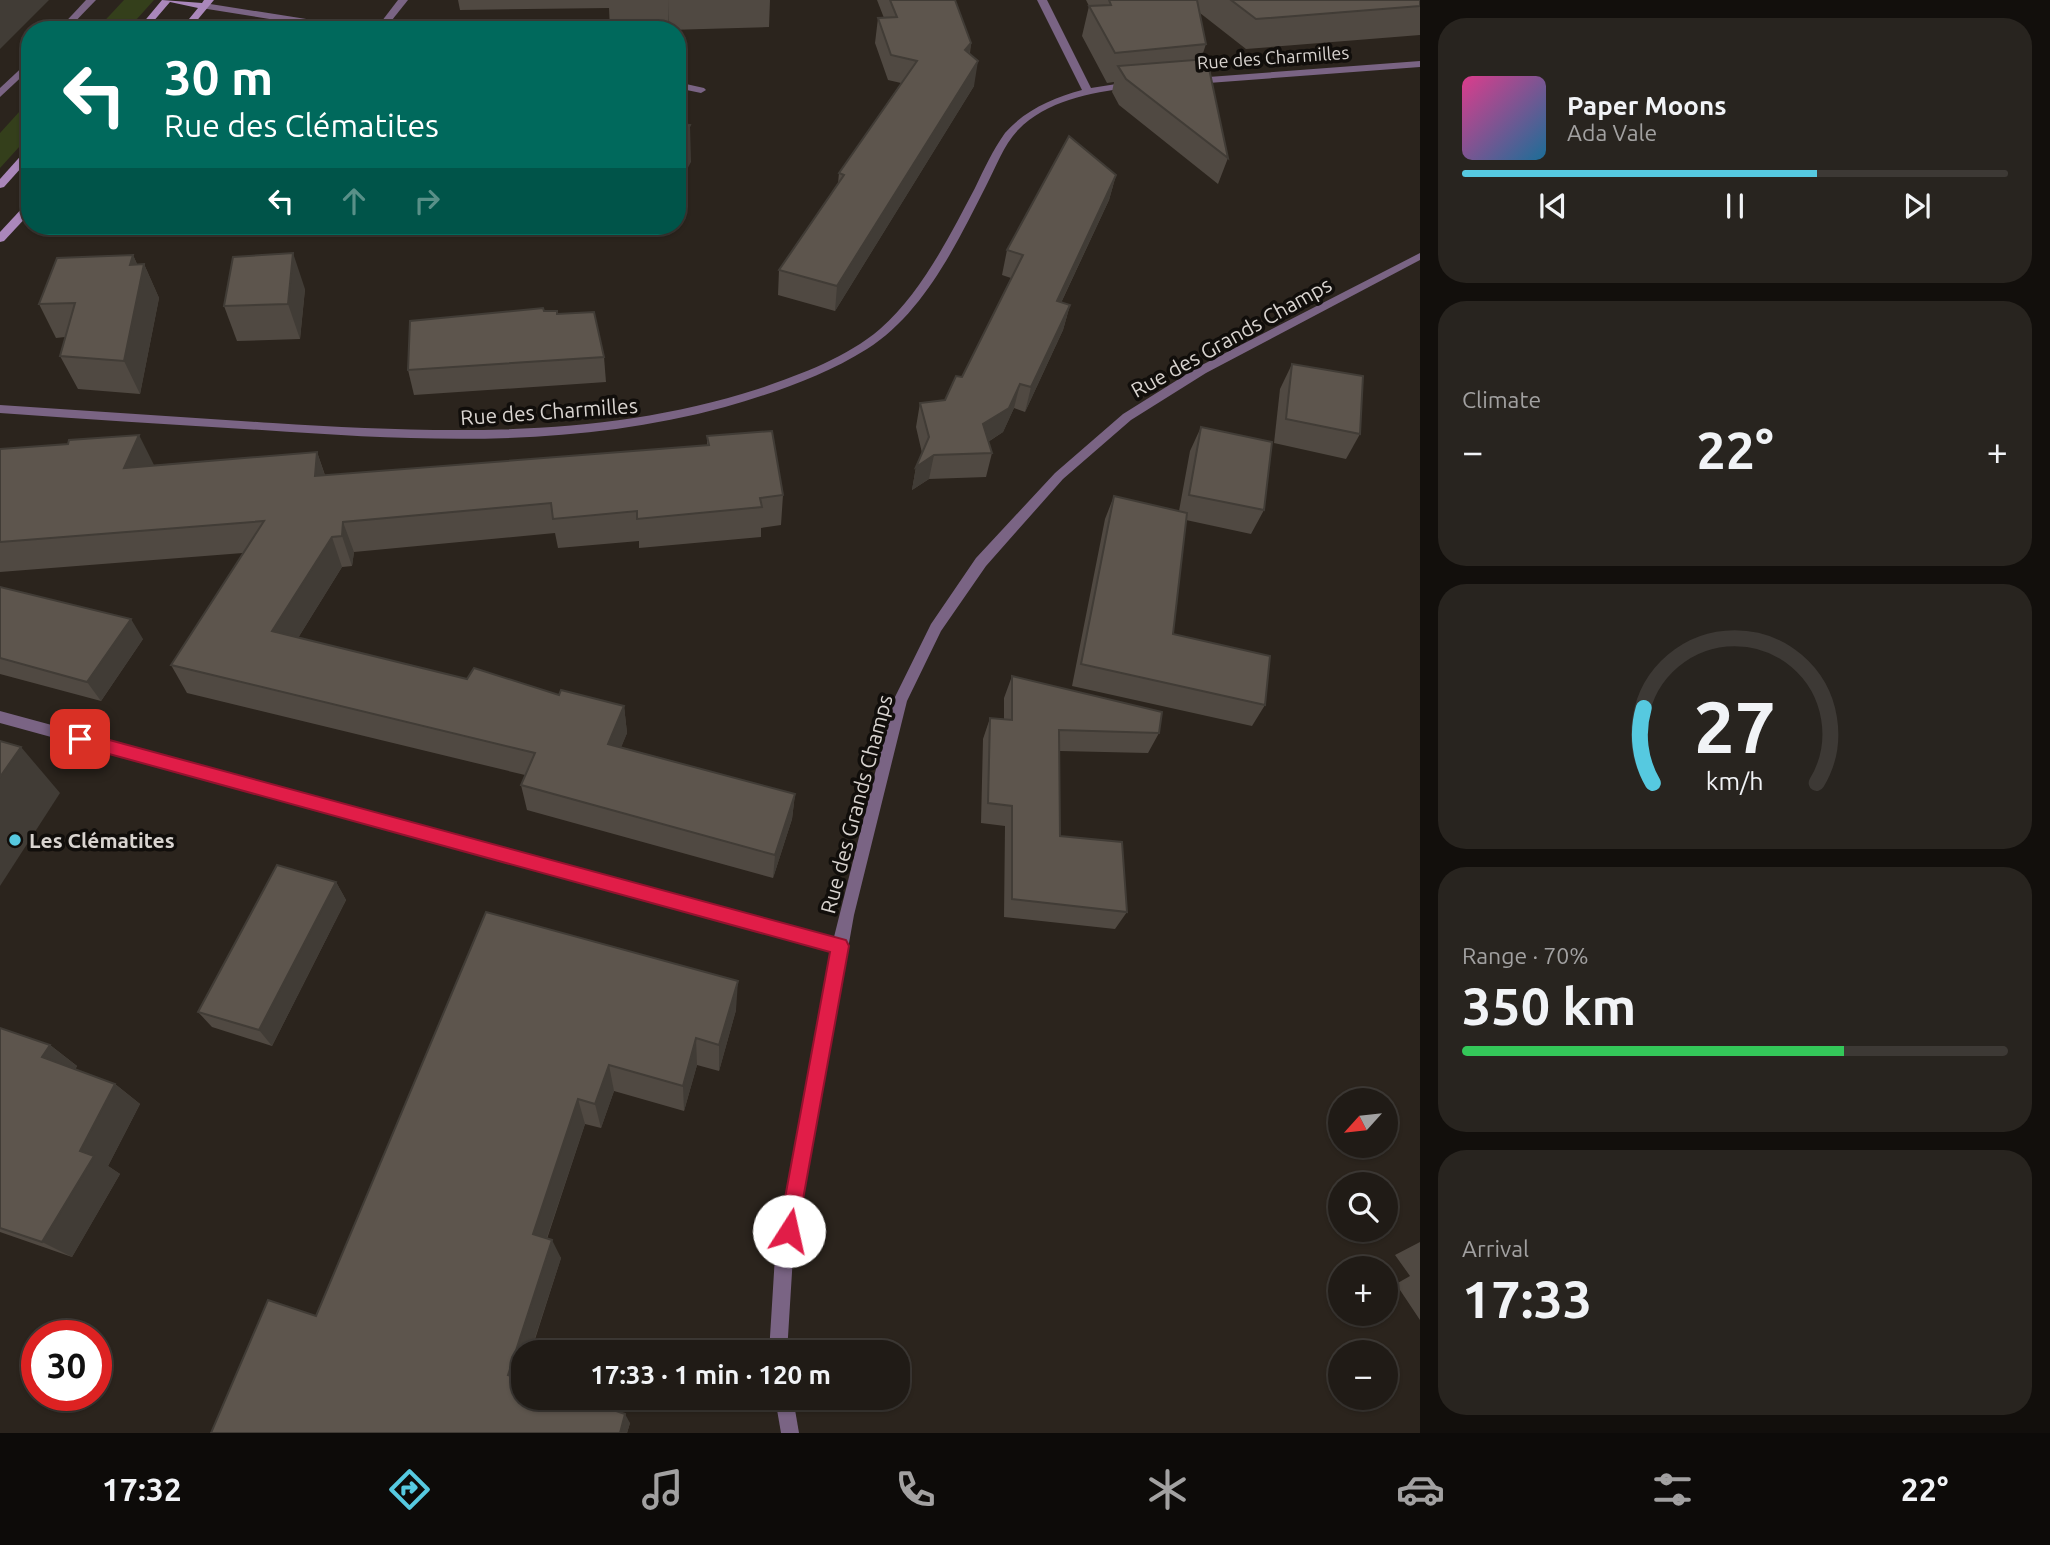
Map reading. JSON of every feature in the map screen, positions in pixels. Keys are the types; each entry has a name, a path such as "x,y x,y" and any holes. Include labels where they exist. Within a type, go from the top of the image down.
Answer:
{"main road":[{"path":"149,21 169,0 207,3"},
{"path":"192,21 207,3"},
{"path":"0,185 21,162"},
{"path":"0,239 21,216"}],"street":[{"path":"70,21 90,0"},
{"path":"386,21 403,0"},
{"path":"1042,0 1088,92"},
{"path":"207,3 307,21"},
{"name":"Rue des Charmilles","path":"1188,81 1420,64"},
{"path":"0,94 21,72"},
{"name":"Rue des Charmilles","path":"0,409 405,436 483,438 569,433 648,423 731,401 810,375 869,343 911,301 955,235 1001,146 1020,122 1052,103 1088,92 1146,84"},
{"path":"686,87 701,90"},
{"name":"Rue des Grands Champs","path":"779,1340 784,1256 840,946 900,701 936,628 981,562 1059,476 1127,417 1202,370 1420,256"},
{"path":"0,717 840,946"},
{"path":"786,1410 790,1433"}],"green space":[{"path":"124,0 154,0 135,21 104,21"},
{"path":"21,110 21,145 0,168 0,133"}],"building":[{"path":"890,0 955,0 971,43 965,50 978,61 837,286 779,270 844,175 839,173 917,61 891,55 878,18 897,17"},
{"path":"1109,0 1197,0 1206,44 1115,53 1089,6 1111,5"},
{"path":"1231,0 1420,0 1420,6 1256,19"},
{"path":"1207,59 1228,158 1126,79 1118,66"},
{"path":"1069,136 1116,175 1057,301 1070,305 1031,387 1020,384 1009,408 983,424 992,453 934,455 916,467 929,437 920,403 945,400 956,376 962,377 1023,255 1007,250"},
{"path":"293,253 288,304 224,306 233,257"},
{"path":"133,255 130,265 144,264 124,361 60,356 75,303 39,304 57,258"},
{"path":"543,308 544,311 557,311 557,314 594,312 604,357 408,370 410,321"},
{"path":"1292,364 1363,376 1360,434 1286,419"},
{"path":"1201,427 1272,442 1264,510 1189,495"},
{"path":"772,431 783,495 760,498 762,507 637,519 637,511 553,519 551,503 343,522 342,536 332,537 272,631 467,679 474,668 559,695 561,690 624,706 608,744 795,794 775,855 521,785 535,753 171,665 264,521 0,542 0,449 139,435 124,468 317,452 315,476 709,445 707,436"},
{"path":"1114,496 1187,513 1173,634 1270,656 1265,705 1081,664"},
{"path":"0,587 131,619 87,682 0,658"},
{"path":"1012,676 1162,712 1159,733 1059,730 1060,836 1122,842 1127,912 1012,899 1012,806 988,803 990,718 1012,720"},
{"path":"0,741 21,747 0,777"},
{"path":"277,865 336,882 259,1030 198,1012"},
{"path":"486,912 738,981 719,1045 696,1038 683,1086 609,1065 595,1104 578,1099 533,1234 552,1240 519,1340 511,1340 511,1366 508,1375 511,1376 511,1410 613,1410 625,1414 620,1433 211,1433 268,1300 316,1316"},
{"path":"0,1028 50,1045 42,1057 115,1084 80,1151 94,1156 42,1242 0,1228"}],"place":[{"name":"Les Clématites","path":"15,840"}],"route":[{"path":"80,739 840,946 789,1231"}]}
